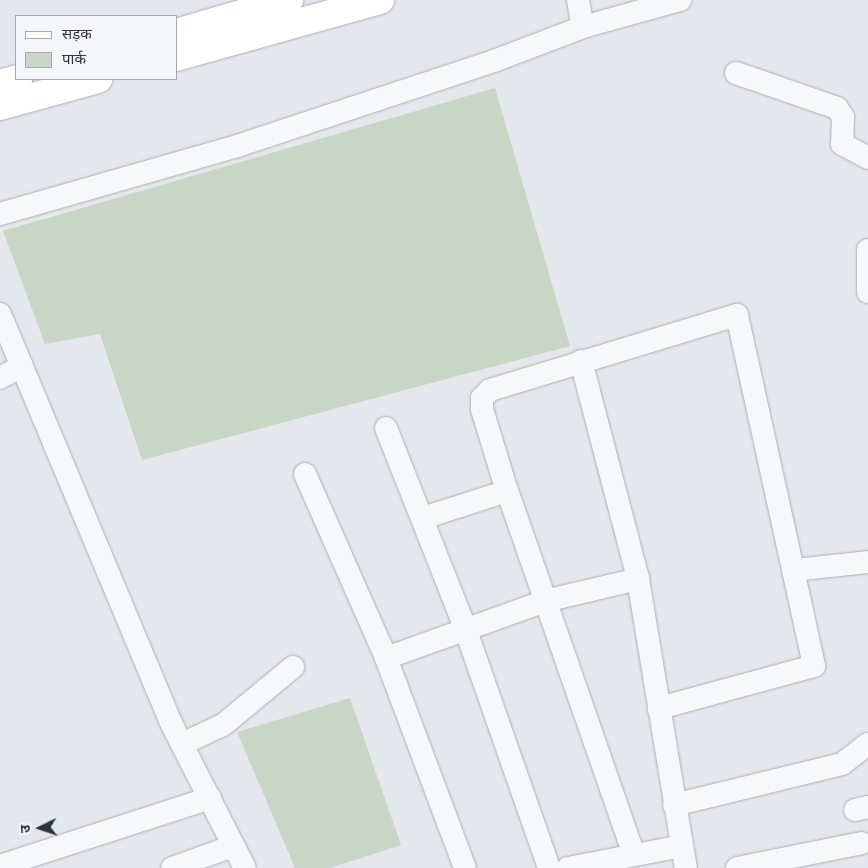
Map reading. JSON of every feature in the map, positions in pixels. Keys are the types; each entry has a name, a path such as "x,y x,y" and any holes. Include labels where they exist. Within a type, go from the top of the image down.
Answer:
{"main road":[{"path":"178,32 289,0"},
{"path":"178,56 380,0"},
{"path":"0,84 15,80"},
{"path":"0,106 94,80"}],"street":[{"path":"578,0 583,27"},
{"path":"0,214 240,145 494,61 583,27 680,0"},
{"path":"736,73 837,108 843,117 842,144 868,158"},
{"path":"868,250 868,292"},
{"path":"0,314 182,744 245,868"},
{"path":"634,855 507,491 482,409 482,398 490,390 737,315 814,666 658,708"},
{"path":"581,361 638,579 674,805 686,868"},
{"path":"0,378 22,366"},
{"path":"386,428 465,628 550,868"},
{"path":"305,474 386,658 465,868"},
{"path":"423,518 507,491"},
{"path":"804,569 868,562"},
{"path":"386,658 465,628 545,601 638,579"},
{"path":"182,744 223,725 293,667"},
{"path":"674,805 842,764 868,744"},
{"path":"0,866 210,798"},
{"path":"737,868 862,843"},
{"path":"172,868 233,846"},
{"path":"568,868 682,846"}],"green space":[{"path":"495,88 570,346 142,460 100,334 45,344 3,231"},
{"path":"350,698 401,845 330,868 295,868 237,732"}]}
